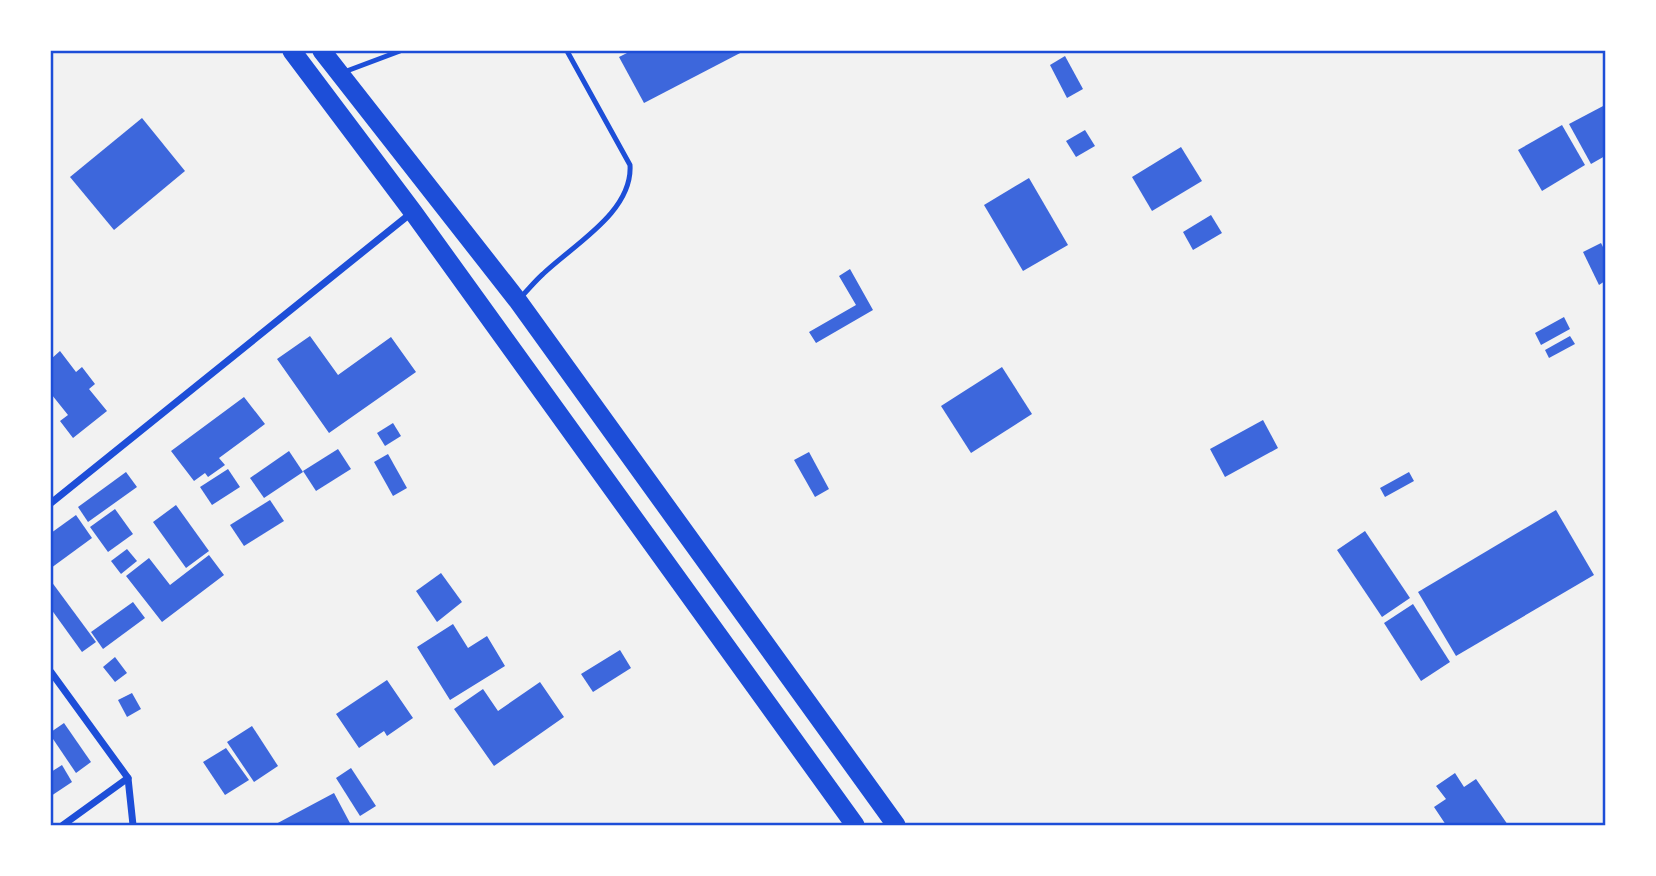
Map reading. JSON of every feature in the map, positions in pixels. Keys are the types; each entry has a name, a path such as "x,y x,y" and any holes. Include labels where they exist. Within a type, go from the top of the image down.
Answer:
{"highway":[{"path":"292,51 413,212 855,825"},
{"path":"323,51 518,301 896,825"}],"street":[{"path":"51,503 413,212"},
{"path":"51,672 128,778 133,825"},
{"path":"63,825 128,778"}],"lane":[{"path":"341,74 400,51"},
{"path":"518,301 542,274 599,226 630,185 630,165 567,51"}],"building":[{"path":"631,51 744,51 644,103 619,57"},
{"path":"1065,56 1083,89 1067,98 1050,65"},
{"path":"1605,105 1605,156 1591,164 1569,124"},
{"path":"142,118 185,171 114,230 70,177"},
{"path":"1562,125 1585,165 1542,191 1518,150"},
{"path":"1085,130 1095,146 1076,157 1066,141"},
{"path":"1181,147 1202,181 1152,211 1132,177"},
{"path":"1029,178 1068,245 1023,271 984,205"},
{"path":"1211,215 1222,233 1193,250 1183,232"},
{"path":"1601,243 1605,251 1605,281 1599,285 1583,252"},
{"path":"850,269 873,310 816,343 809,332 856,305 839,276"},
{"path":"1564,317 1570,329 1541,345 1535,333"},
{"path":"310,336 338,375 391,337 416,372 329,433 277,359"},
{"path":"1570,336 1575,344 1549,358 1545,350"},
{"path":"60,351 76,372 82,367 95,384 89,389 107,411 73,438 60,421 68,415 51,396 51,359"},
{"path":"1002,367 1032,414 971,453 941,406"},
{"path":"244,397 265,424 219,458 225,465 208,477 205,473 194,481 171,451"},
{"path":"1263,420 1278,448 1225,477 1210,449"},
{"path":"393,423 401,436 385,446 377,433"},
{"path":"338,449 351,469 316,491 303,471"},
{"path":"289,451 303,472 264,498 250,478"},
{"path":"809,452 829,489 815,497 794,460"},
{"path":"388,454 407,488 393,496 374,462"},
{"path":"228,469 240,487 212,505 200,487"},
{"path":"126,472 137,487 88,522 78,507"},
{"path":"1409,472 1414,481 1385,497 1380,488"},
{"path":"270,500 284,521 244,546 230,525"},
{"path":"176,505 209,551 186,568 153,522"},
{"path":"115,509 133,534 108,552 90,527"},
{"path":"1556,510 1594,575 1456,656 1418,592"},
{"path":"76,515 92,538 51,568 51,533"},
{"path":"1365,531 1410,598 1382,617 1337,550"},
{"path":"127,549 137,561 121,574 111,561"},
{"path":"209,555 224,575 162,622 126,576 149,558 170,585"},
{"path":"441,573 462,602 437,622 416,591"},
{"path":"51,581 96,642 82,652 51,609"},
{"path":"133,602 145,618 103,649 91,632"},
{"path":"1413,604 1450,662 1421,681 1384,623"},
{"path":"453,624 468,648 487,636 505,666 450,700 417,647"},
{"path":"620,650 631,668 593,692 581,674"},
{"path":"115,657 127,673 115,682 103,667"},
{"path":"387,680 413,718 387,736 384,731 359,748 336,714"},
{"path":"540,682 564,717 494,766 454,709 483,689 498,711"},
{"path":"132,693 141,709 127,717 118,700"},
{"path":"64,723 91,762 76,773 51,736 51,732"},
{"path":"252,726 278,766 254,782 227,742"},
{"path":"226,748 249,780 225,795 203,762"},
{"path":"62,765 72,782 51,796 51,772"},
{"path":"351,768 376,806 360,816 336,778"},
{"path":"1455,773 1464,787 1476,779 1508,825 1446,825 1434,807 1446,799 1436,786"},
{"path":"334,793 351,825 274,825"}]}
